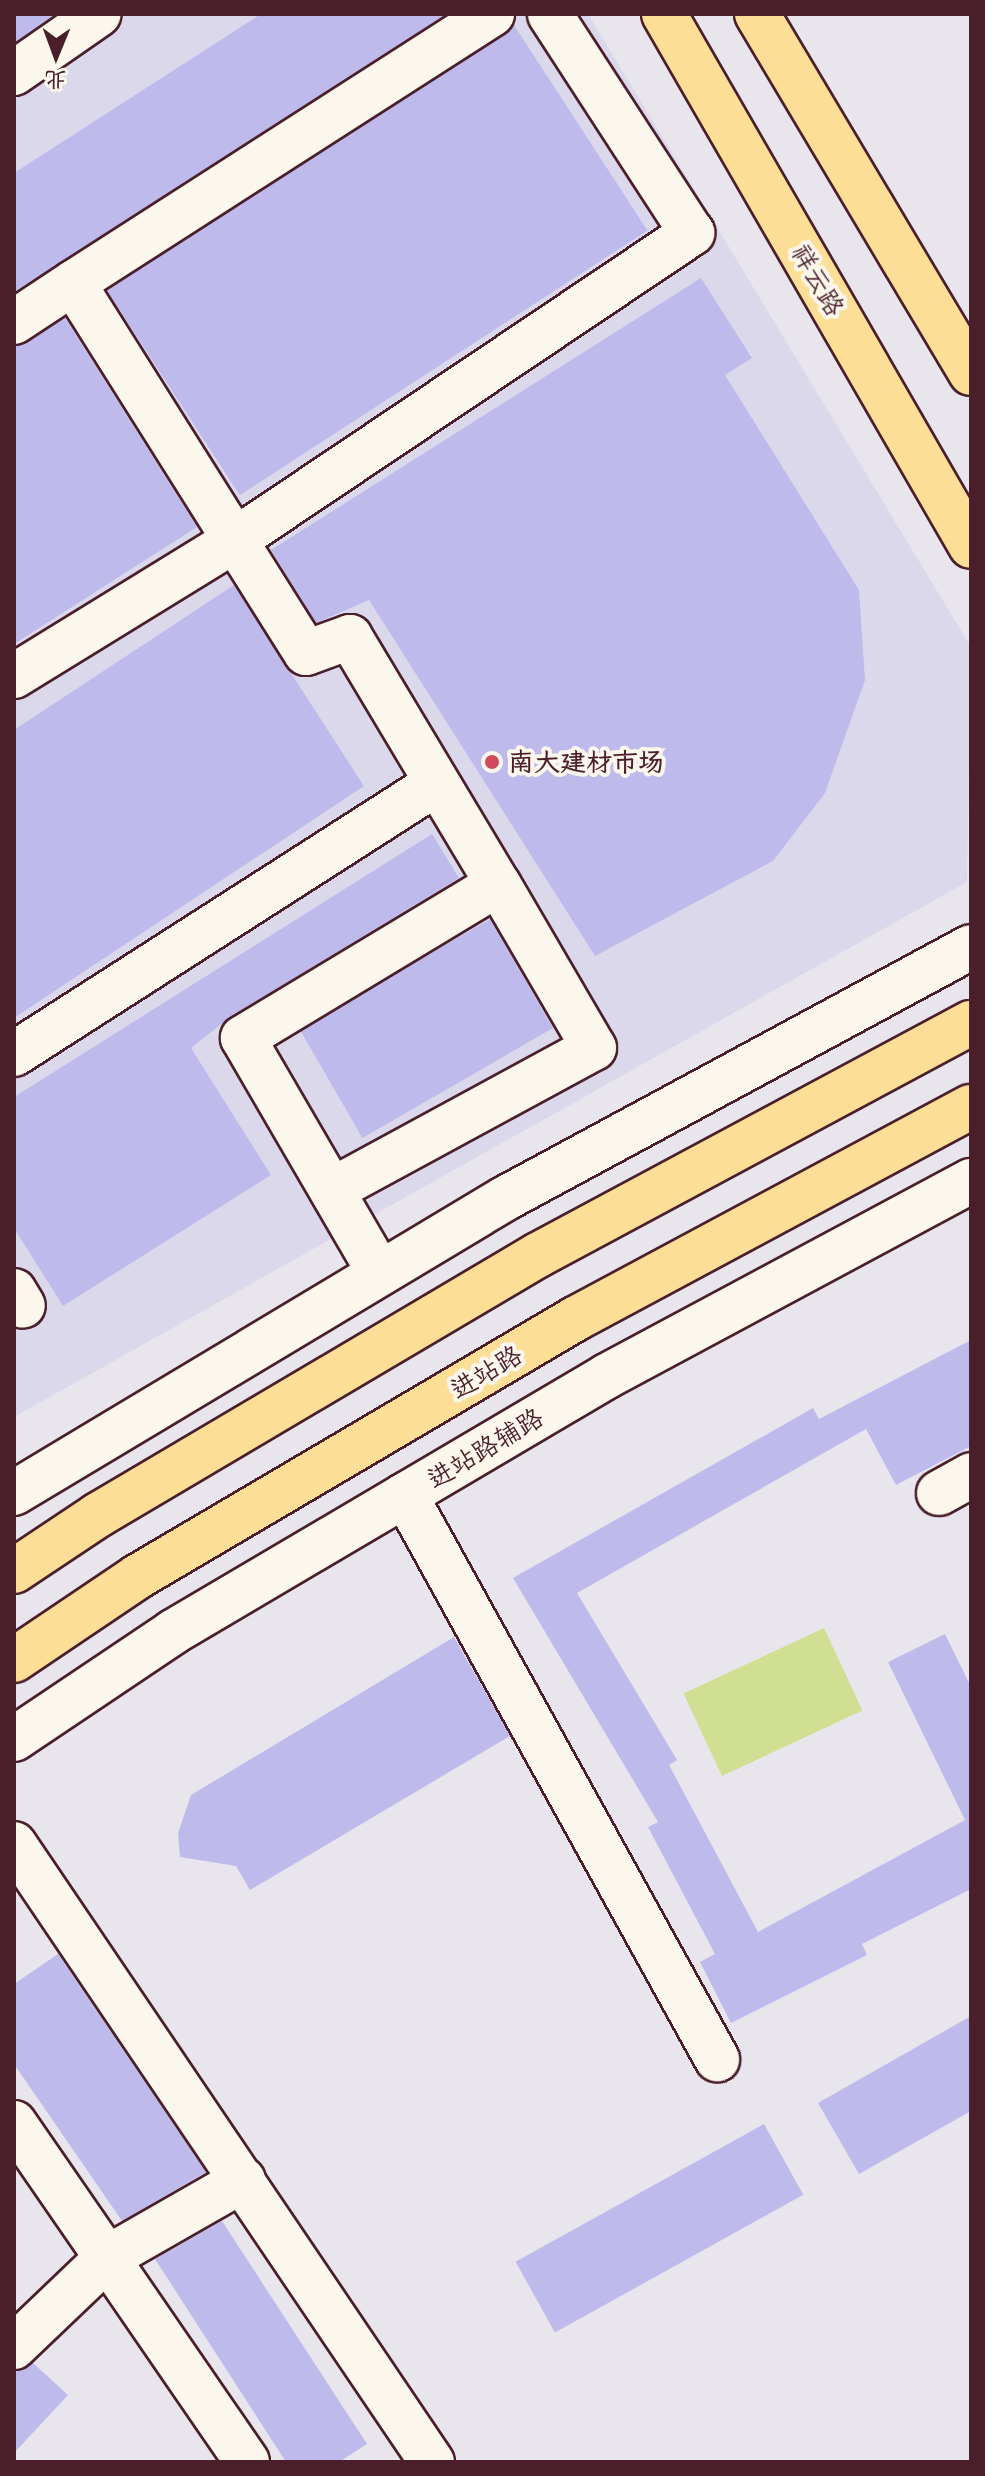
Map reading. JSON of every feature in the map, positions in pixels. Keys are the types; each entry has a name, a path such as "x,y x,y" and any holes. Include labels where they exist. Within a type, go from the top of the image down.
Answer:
{"main road":[{"name":"祥云路","path":"664,14 971,546"},
{"path":"757,14 971,373"},
{"path":"14,1571 98,1515 538,1255 971,1023"},
{"name":"进站路","path":"14,1660 137,1577 575,1319 971,1107"}],"street":[{"path":"14,73 99,14"},
{"path":"14,322 492,14"},
{"path":"14,676 235,540 692,233 550,14"},
{"path":"73,283 306,653 350,637 594,1048 332,1190"},
{"path":"14,1054 437,783"},
{"path":"380,1273 243,1038 498,884"},
{"path":"14,1493 380,1273 971,947"},
{"name":"进站路辅路","path":"14,1739 173,1632 607,1376 971,1181"},
{"path":"405,1495 717,2059"},
{"path":"14,1844 432,2462"},
{"path":"14,2123 247,2462"},
{"path":"14,2347 107,2258 243,2180"}],"shaded area":[{"name":"南大建材市场","path":"14,14 588,14 971,647 967,882 14,1417"}],"green space":[{"path":"824,1628 862,1710 722,1776 684,1694"}],"building":[{"path":"14,14 55,14 14,43"},
{"path":"261,14 446,14 14,292 14,173"},
{"path":"514,25 647,230 240,495 106,290"},
{"path":"701,278 752,358 725,375 859,590 865,680 825,793 773,861 595,956 369,600 316,623 271,550"},
{"path":"65,318 197,527 14,644 14,347"},
{"path":"234,585 364,786 14,1018 14,730"},
{"path":"432,834 459,878 230,1017 191,1048 271,1175 63,1306 14,1228 14,1097"},
{"path":"490,919 553,1028 362,1138 299,1029"},
{"path":"971,1340 971,1446 896,1485 866,1429 577,1593 677,1760 669,1765 758,1932 965,1820 888,1662 945,1634 971,1687 971,1889 862,1944 867,1955 731,2023 700,1962 715,1954 648,1827 658,1822 513,1578 813,1408 819,1419"},
{"path":"454,1637 510,1736 250,1890 236,1866 180,1857 178,1833 191,1795"},
{"path":"58,1954 206,2172 122,2221 14,2064 14,1984"},
{"path":"971,2016 971,2111 859,2174 818,2103"},
{"path":"764,2124 803,2195 555,2333 516,2262"},
{"path":"222,2221 367,2444 339,2462 286,2462 155,2259"},
{"path":"33,2363 68,2395 14,2453 14,2371"}],"place":[{"name":"南大建材市场","path":"492,762"}]}
